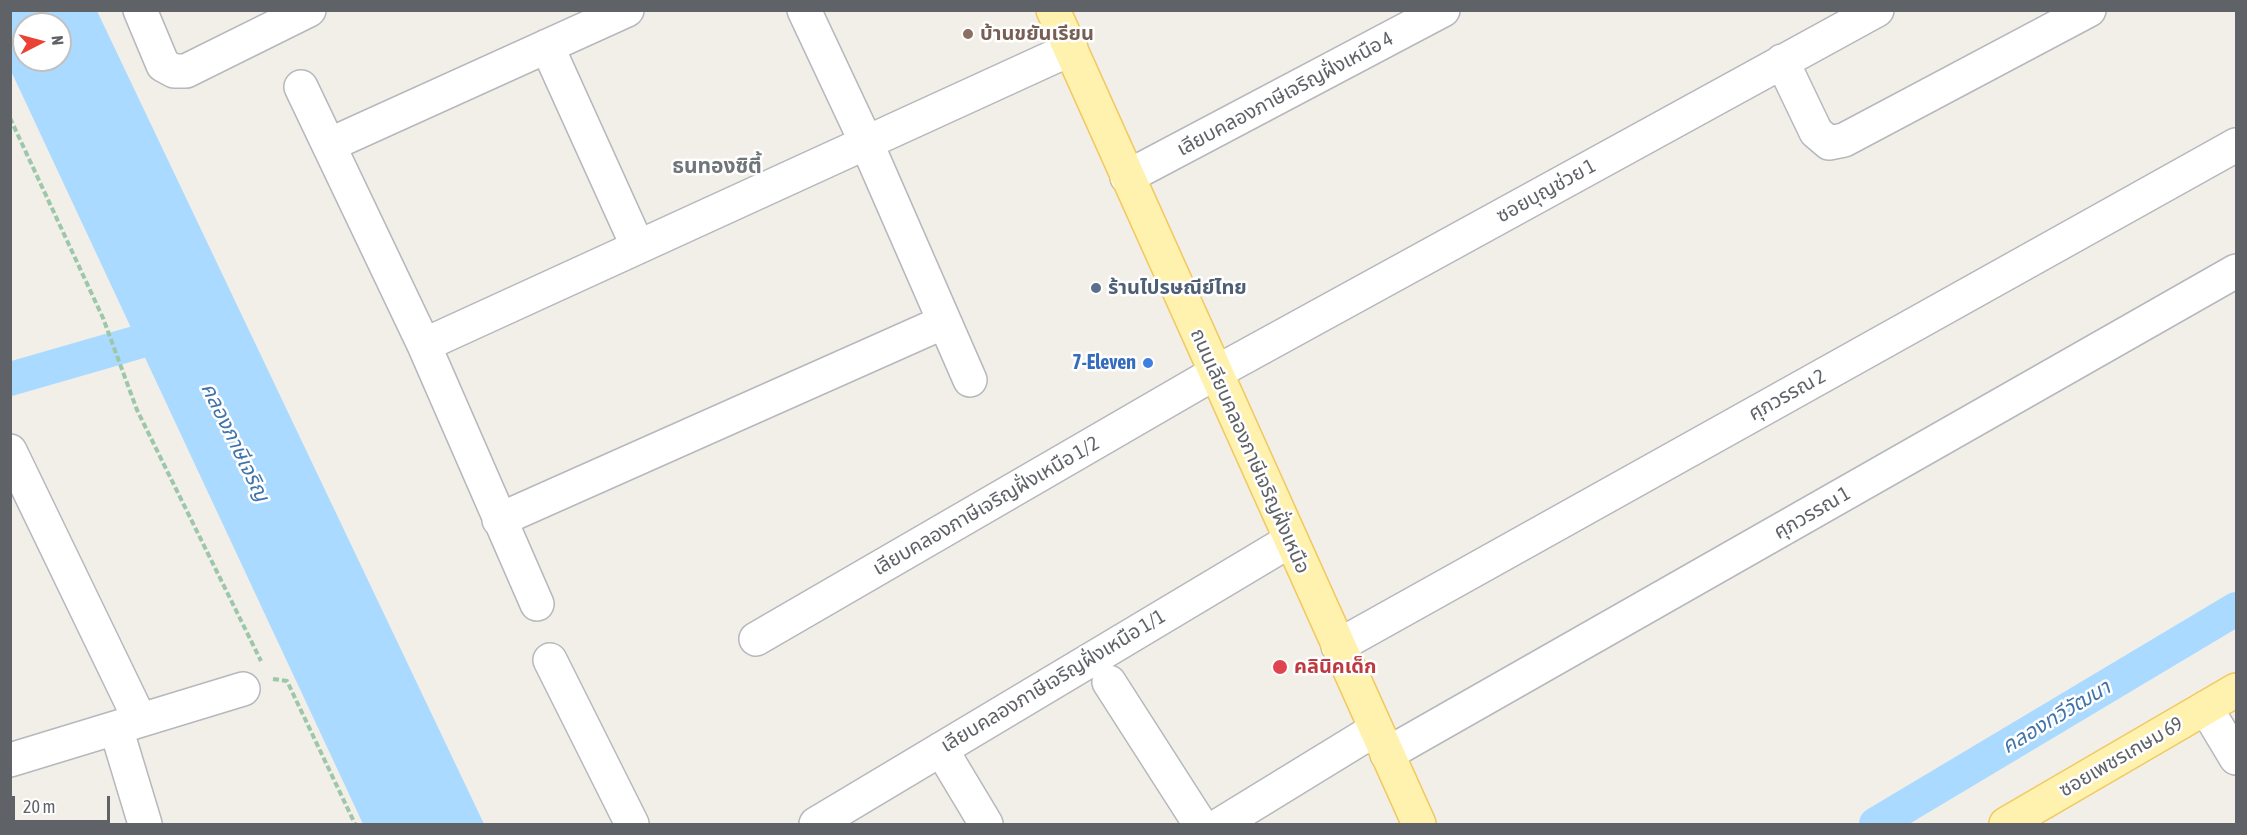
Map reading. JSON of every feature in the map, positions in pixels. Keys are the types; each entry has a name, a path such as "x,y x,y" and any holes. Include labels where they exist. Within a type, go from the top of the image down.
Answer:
{"main road":[{"name":"ถนนเลียบคลองภาษีเจริญฝั่งเหนือ","path":"1053,10 1419,825"},
{"name":"ซอยเพชรเกษม 69","path":"2006,825 2236,690"}],"street":[{"path":"140,10 163,65 174,71 186,70 309,10"},
{"path":"329,145 627,10"},
{"path":"804,10 866,142 970,380"},
{"name":"เลียบคลองภาษีเจริญฝั่งเหนือ 4","path":"1127,177 1443,10"},
{"name":"ซอยบุญช่วย 1","path":"1215,373 1877,10"},
{"path":"1782,61 1816,132 1829,143 1844,140 2089,10"},
{"path":"547,46 638,247"},
{"path":"424,345 1071,49"},
{"path":"301,87 424,345 537,604"},
{"name":"ศุภวรรณ 2","path":"1338,646 2236,145"},
{"name":"ศุภวรรณ 1","path":"1221,825 1381,741 2236,271"},
{"path":"499,520 944,322"},
{"name":"เลียบคลองภาษีเจริญฝั่งเหนือ 1/2","path":"756,639 1215,373"},
{"path":"10,451 128,724 145,825"},
{"name":"เลียบคลองภาษีเจริญฝั่งเหนือ 1/1","path":"816,825 1291,540"},
{"path":"550,660 632,825"},
{"path":"10,760 128,724 260,679"},
{"path":"1109,682 1200,825"},
{"path":"2206,708 2236,758"},
{"path":"941,749 986,825"}],"path":[{"path":"10,118 103,318 136,410 260,679 287,681 355,825"}],"water":[{"name":"คลองภาษีเจริญ","path":"10,11 97,11 484,824 363,824 11,71"}],"waterway":[{"path":"10,379 180,330"},
{"name":"คลองทวีวัฒนา","path":"1876,824 2236,609"}],"place":[{"name":"บ้านขยันเรียน","path":"968,34"},
{"name":"ร้านไปรษณีย์ไทย","path":"1096,288"},
{"name":"7-Eleven","path":"1148,363"},
{"name":"คลินิคเด็ก","path":"1280,667"}],"district":[{"name":"ธนทองซิตี้","path":"717,166"}]}
